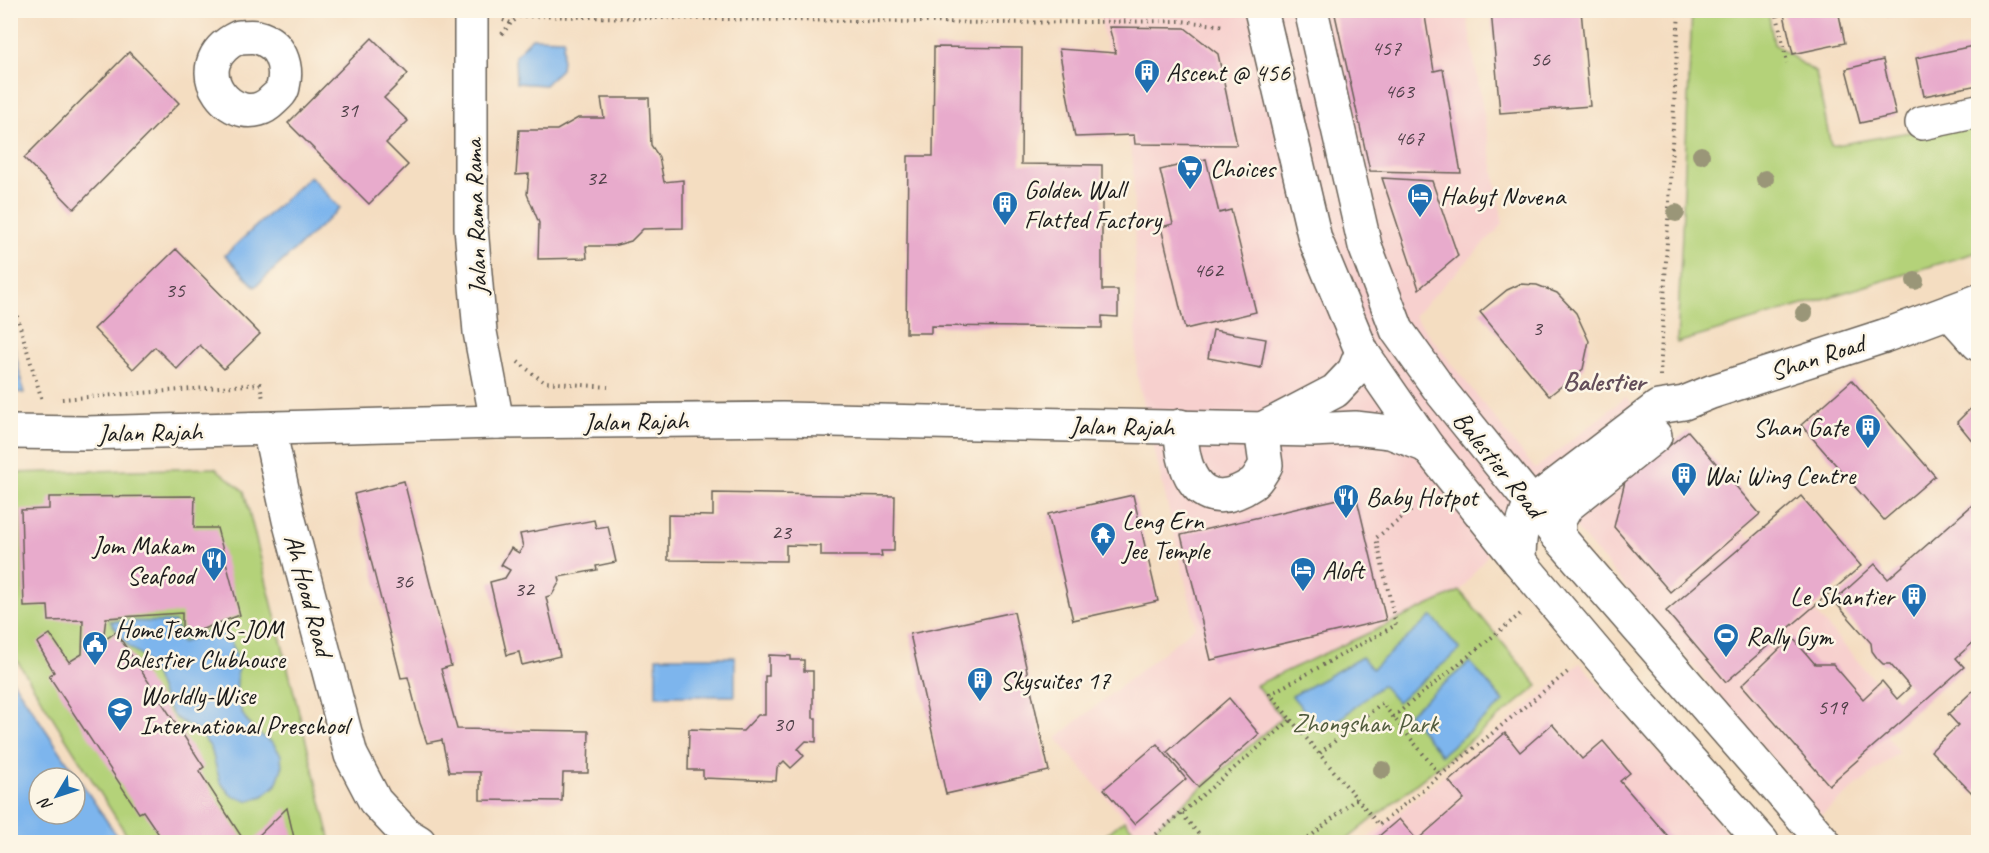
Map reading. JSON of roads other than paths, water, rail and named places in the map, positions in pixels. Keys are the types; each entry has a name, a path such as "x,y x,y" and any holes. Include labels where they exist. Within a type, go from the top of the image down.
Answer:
{"street":[{"name":"Balestier Road","path":"1261,10 1315,239 1362,352 1427,446 1519,561 1762,843"},
{"name":"Balestier Road","path":"1311,10 1365,246 1397,330 1443,394 1531,504 1824,843"},
{"name":"Jalan Rama Rama","path":"485,15 471,226 480,332 497,422"},
{"path":"1922,123 1978,111"},
{"name":"Shan Road","path":"1519,561 1518,538 1522,521 1531,504 1671,405 1964,307 1978,344"},
{"name":"Jalan Rajah","path":"1262,429 1335,391 1354,371 1362,352"},
{"name":"Shan Road","path":"1558,536 1559,520 1567,506 1657,434 1671,405"},
{"name":"Jalan Rajah","path":"10,432 85,433 497,422 783,419 1312,430 1355,428 1390,432 1427,446"},
{"path":"1180,426 1185,461 1193,480 1204,492 1217,497 1253,483 1266,465 1262,429"},
{"name":"Ah Hood Road","path":"269,429 289,520 351,755 375,801 406,834 419,843"}],"water":[{"path":"532,38 564,39 561,69 545,85 516,83 515,56"},
{"path":"310,176 340,208 255,287 225,255"},
{"path":"11,331 24,393 11,391"},
{"path":"1432,616 1460,650 1397,702 1382,685 1323,733 1292,696 1362,657 1372,669"},
{"path":"110,621 175,622 181,643 225,624 238,661 236,697 243,715 253,730 273,743 281,755 282,768 276,785 263,796 247,801 231,795 220,782 211,748 199,732 174,717 154,673 141,655 129,647"},
{"path":"656,657 735,657 735,696 656,696"},
{"path":"1470,662 1504,702 1441,755 1408,714"},
{"path":"11,678 70,766 27,766 27,826 87,826 87,791 121,842 11,842"}],"place":[{"name":"Ascent @ 456","path":"1147,95"},
{"name":"Choices","path":"1190,191"},
{"name":"Habyt Novena","path":"1420,219"},
{"name":"Golden Wall Flatted Factory","path":"1005,227"},
{"name":"Shan Gate","path":"1868,450"},
{"name":"Wai Wing Centre","path":"1684,498"},
{"name":"Baby Hotpot","path":"1346,520"},
{"name":"Leng Ern Jee Temple","path":"1103,558"},
{"name":"Jom Makam Seafood","path":"214,583"},
{"name":"Aloft","path":"1303,593"},
{"name":"Le Shantier","path":"1914,619"},
{"name":"Rally Gym","path":"1726,659"},
{"name":"HomeTeamNS-JOM Balestier Clubhouse","path":"95,667"},
{"name":"Skysuites 17","path":"980,703"},
{"name":"Worldly-Wise International Preschool","path":"120,733"}],"district":[{"name":"Balestier","path":"1604,381"}],"park label":[{"name":"Zhongshan Park","path":"1365,723"}]}
